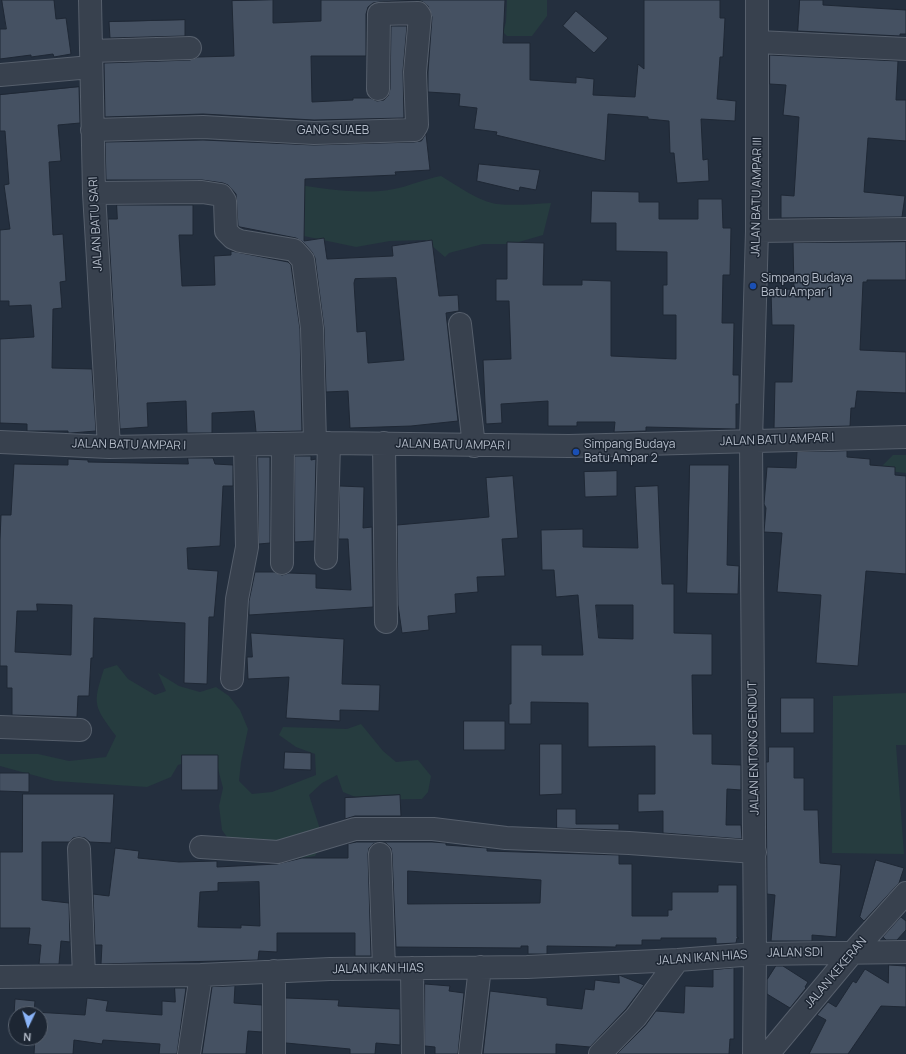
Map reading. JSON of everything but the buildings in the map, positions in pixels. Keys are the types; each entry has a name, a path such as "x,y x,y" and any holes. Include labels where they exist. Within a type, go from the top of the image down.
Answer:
{"street":[{"name":"JALAN BATU SARI","path":"90,0 94,192 109,447"},
{"name":"JALAN BATU AMPAR III","path":"751,442 757,232 757,0"},
{"name":"GANG SUAEB","path":"92,130 203,127 314,133 414,130 417,125 415,72 420,16 417,13 381,13 379,15 378,88"},
{"path":"758,42 906,49"},
{"path":"0,75 91,59 190,48"},
{"path":"94,192 202,192 220,195 225,201 226,231 233,238 240,241 294,250 300,254 303,260 312,328 322,443 326,558"},
{"path":"757,232 906,229"},
{"path":"460,324 474,446"},
{"name":"JALAN BATU AMPAR I","path":"1,438 109,447 245,446 322,443 569,446 906,437"},
{"name":"JALAN ENTONG GENDUT","path":"751,442 755,852 754,1054"},
{"path":"384,443 386,622"},
{"path":"282,563 283,445"},
{"path":"232,679 237,599 247,547 245,446"},
{"path":"0,727 80,730"},
{"path":"201,847 278,852 355,829 433,829 506,838 629,843 755,852"},
{"path":"79,849 84,976"},
{"path":"380,854 384,968"},
{"name":"JALAN KEKERAN","path":"768,1054 853,952 906,893"},
{"name":"JALAN SDI","path":"755,954 906,952"},
{"name":"JALAN IKAN HIAS","path":"0,977 201,975 274,971 384,968 527,967 678,960 755,954"},
{"path":"600,1054 636,1017 678,960"},
{"path":"470,1054 480,967"},
{"path":"412,968 413,1054"},
{"path":"274,971 274,1054"},
{"path":"189,1054 201,975"}],"green space":[{"path":"507,0 547,0 547,16 532,36 507,36 503,32 506,22"},
{"path":"441,176 468,193 490,203 524,205 551,203 543,235 512,244 483,244 449,253 445,257 425,240 390,241 356,247 280,231 283,183 367,192 394,189"},
{"path":"893,455 906,455 906,473 878,470"},
{"path":"117,665 128,679 155,695 166,691 158,673 179,686 200,692 216,687 229,696 240,710 248,729 241,762 239,781 252,794 272,792 316,775 315,754 296,747 279,735 283,727 347,729 361,724 383,751 396,762 418,760 431,776 428,792 422,799 363,800 343,792 337,775 322,783 309,795 319,826 321,845 315,856 272,863 249,862 240,856 222,830 219,806 223,788 216,761 197,759 178,765 171,777 147,787 55,781 0,766 0,754 38,754 69,761 106,757 116,736 99,711 97,698 104,669"},
{"path":"906,693 906,745 896,745 904,854 832,853 833,696"}],"place":[{"name":"Simpang Budaya Batu Ampar 1","path":"753,286"},
{"name":"Simpang Budaya Batu Ampar 2","path":"576,452"}]}
